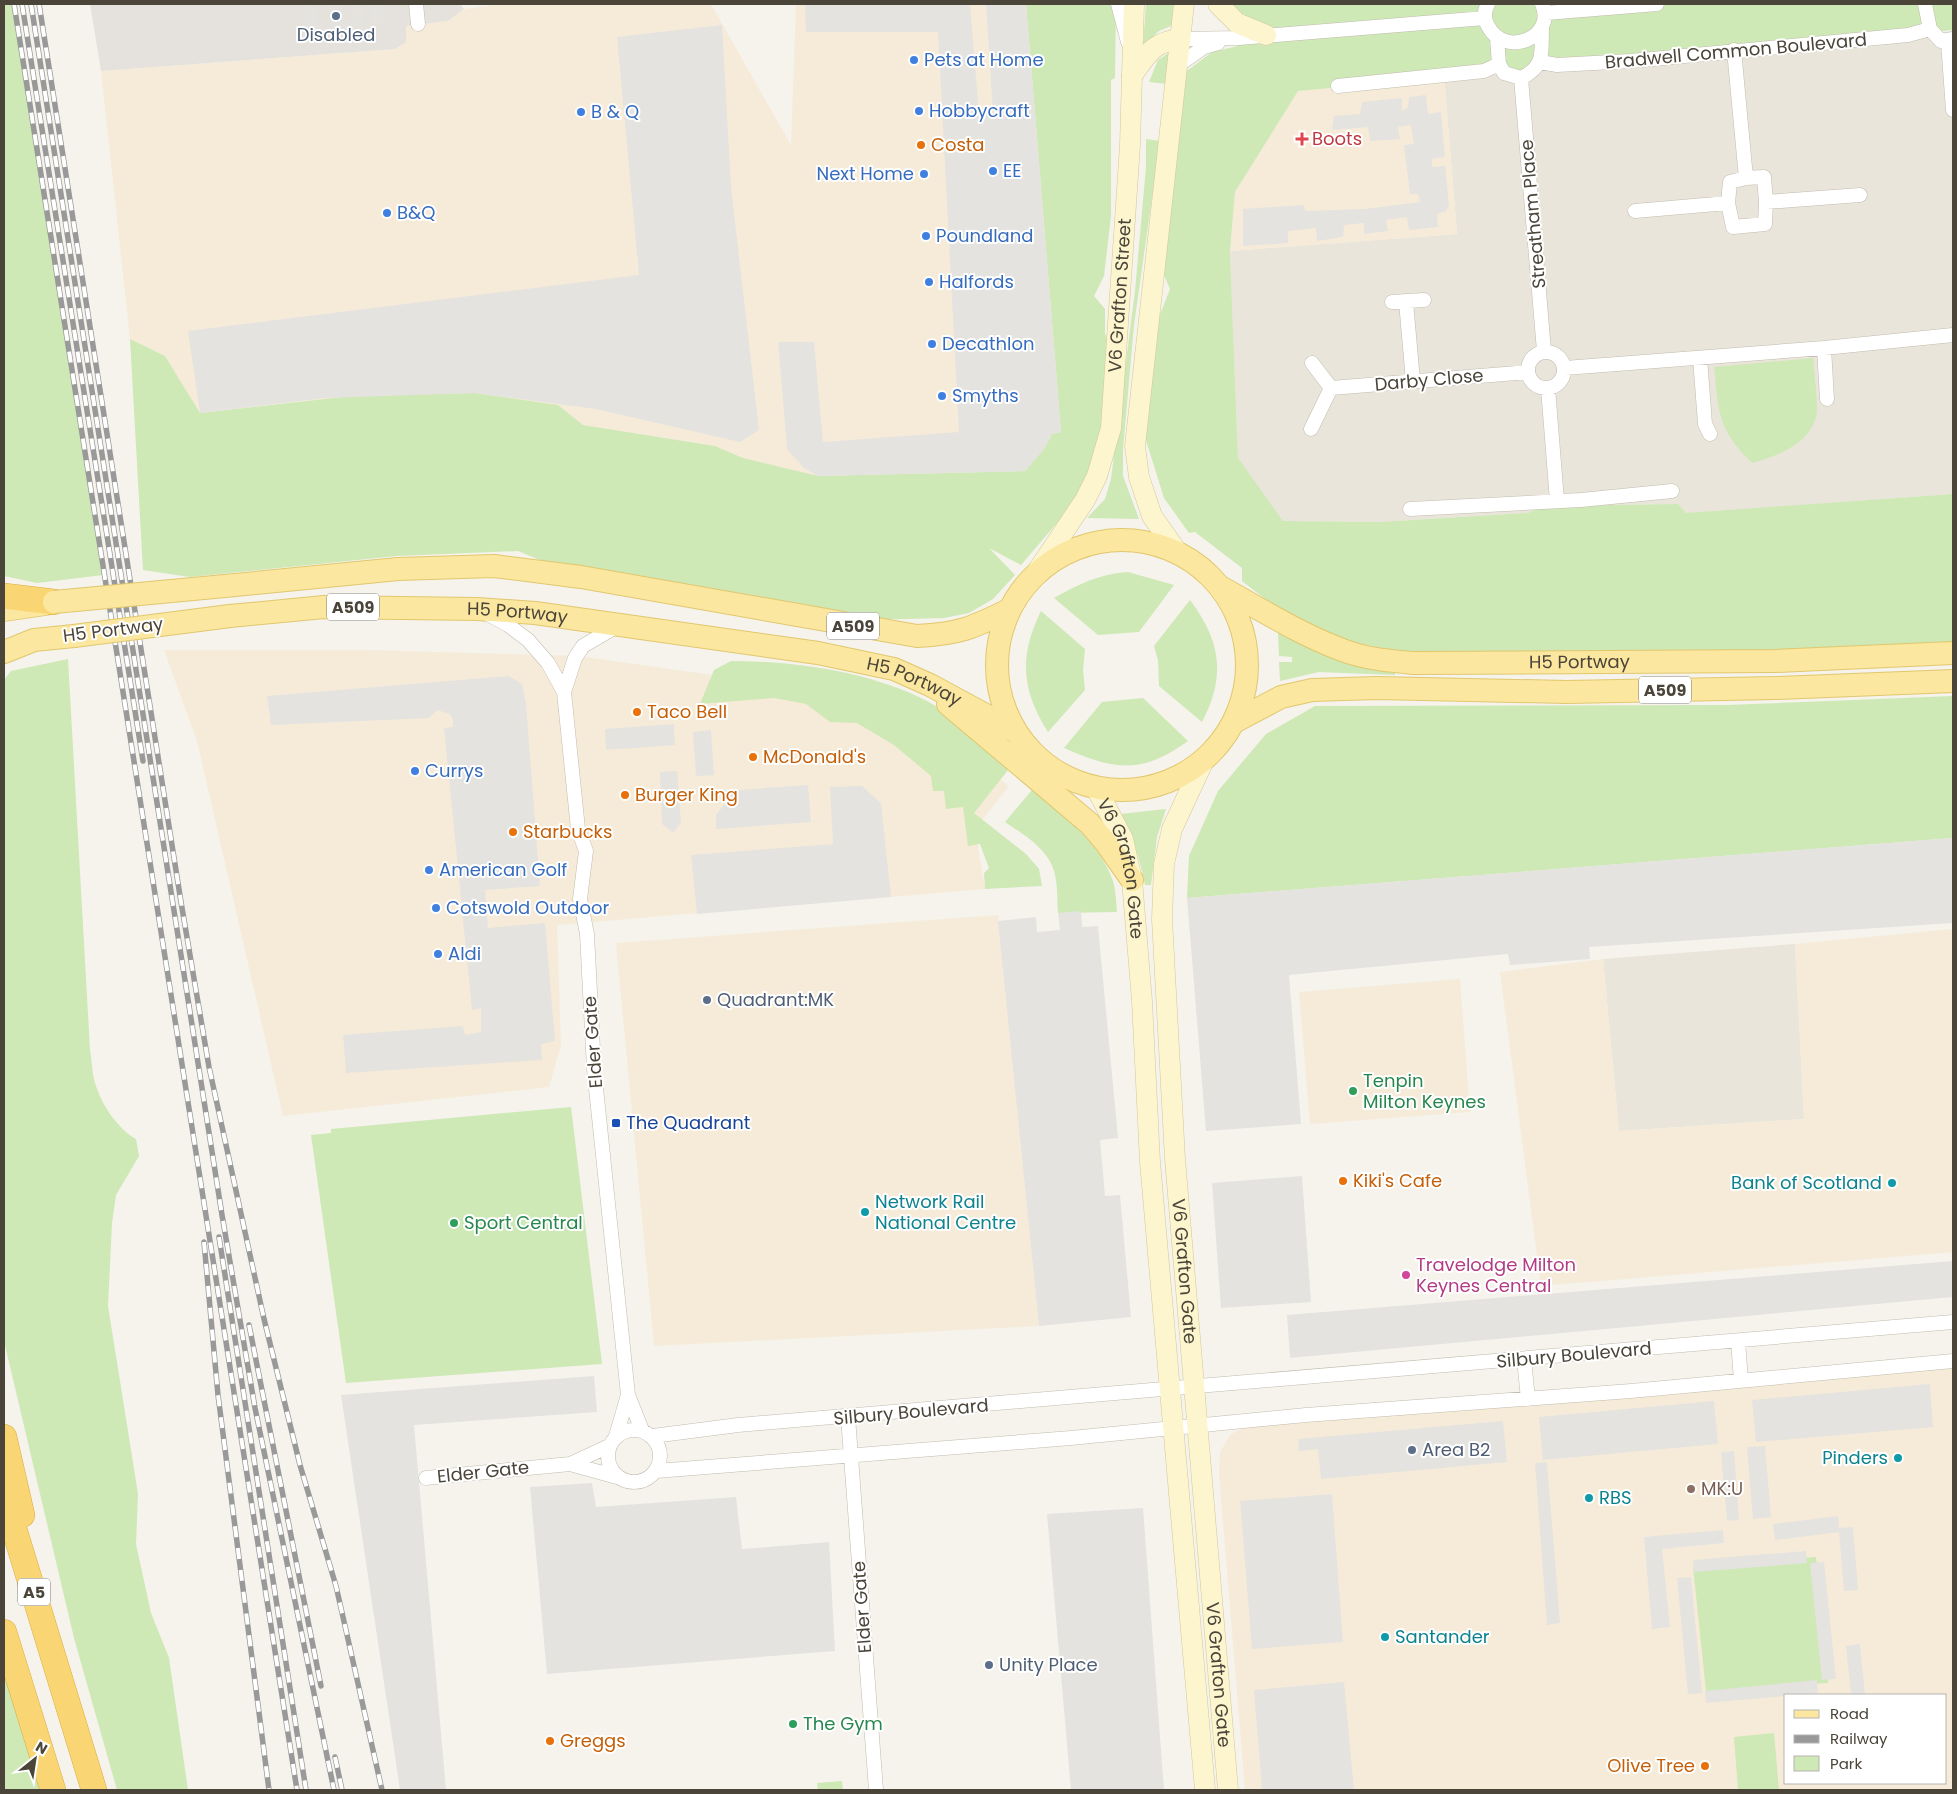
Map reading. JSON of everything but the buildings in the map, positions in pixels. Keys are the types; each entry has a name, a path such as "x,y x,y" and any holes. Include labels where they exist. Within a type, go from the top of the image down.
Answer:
{"highway":[{"path":"4,596 54,602"},
{"path":"4,1437 63,1688"},
{"name":"A5","path":"4,1496 94,1790"},
{"path":"4,1632 53,1790"}],"main road":[{"name":"A509","path":"1022,755 1015,731 1004,707 998,683 999,642 1009,610 1031,579 1065,554 1098,542 1134,540 1149,542 1178,553 1221,587 1238,614 1244,633 1247,674 1243,698 1234,722 1210,754 1182,775 1152,787 1126,790 1055,782"},
{"name":"H5 Portway","path":"4,610 15,610 54,602 398,568 494,566 581,577 917,636 949,634 971,629 1009,610"},
{"name":"H5 Portway","path":"1221,587 1271,617 1346,651 1377,659 1413,663 1775,661 1953,652"},
{"name":"H5 Portway","path":"4,652 34,640 230,616 324,607 477,608 535,613 818,653 894,669 930,685 1015,731"},
{"name":"H5 Portway","path":"1234,722 1280,697 1312,690 1376,688 1585,692 1776,688 1953,681"},
{"path":"930,685 956,713 1022,755 1055,782 1095,830 1132,880"}],"street":[{"path":"416,4 418,24"},
{"path":"1118,4 1132,55"},
{"name":"V6 Grafton Street","path":"1031,579 1085,500 1097,476 1111,428 1130,145 1134,4"},
{"name":"V6 Grafton Street","path":"1178,553 1152,516 1139,477 1135,446 1184,4"},
{"path":"1218,4 1237,23 1266,36"},
{"path":"1498,38 1499,64 1504,73 1521,78 1532,72 1540,62 1544,8 1657,4"},
{"path":"1925,4 1930,29 1941,41 1950,41 1953,110"},
{"path":"1132,79 1151,49 1159,44 1180,39 1266,36 1486,11 1490,31 1507,43 1517,44 1527,41 1542,28"},
{"name":"Bradwell Common Boulevard","path":"1540,62 1557,65 1631,61 1908,35 1930,29"},
{"path":"1176,73 1204,47 1238,38"},
{"path":"1734,50 1746,178"},
{"path":"1338,86 1484,71 1499,64"},
{"name":"Streatham Place","path":"1521,78 1544,351"},
{"path":"1764,177 1766,202 1764,224 1733,226 1728,203 1730,182 1746,178 1764,177"},
{"path":"1766,202 1860,195"},
{"path":"1635,211 1728,203"},
{"path":"1392,302 1424,300"},
{"path":"1406,302 1413,381"},
{"path":"1565,368 1824,348 1953,335"},
{"path":"1824,348 1827,399"},
{"path":"1544,351 1550,351 1560,358 1565,368 1562,379 1548,388 1543,388 1532,382 1528,372 1530,360 1544,351"},
{"path":"1700,358 1705,424 1710,434"},
{"path":"1311,429 1331,388 1312,363"},
{"name":"Darby Close","path":"1331,388 1528,372"},
{"path":"1548,388 1557,501"},
{"path":"1410,509 1557,501 1672,491"},
{"name":"Elder Gate","path":"477,608 508,625 528,640 548,663 564,692 578,829 586,851 580,899 587,934 594,1069 628,1395 647,1433"},
{"name":"Elder Gate","path":"564,692 575,658 583,646 619,625"},
{"name":"V6 Grafton Gate","path":"1210,754 1172,828 1162,885 1162,919 1174,1150 1228,1790"},
{"name":"V6 Grafton Gate","path":"1096,788 1123,839 1132,880 1142,1001 1149,1153 1176,1481 1205,1790"},
{"name":"Silbury Boulevard","path":"647,1433 1738,1341 1953,1326"},
{"path":"1738,1341 1741,1381"},
{"path":"1524,1359 1528,1399"},
{"path":"656,1471 659,1448 647,1433 632,1430 613,1441 607,1457 610,1468 617,1477 629,1482 640,1482 656,1471 1071,1438 1306,1415 1528,1399 1953,1361"},
{"name":"Elder Gate","path":"570,1464 613,1441 628,1395"},
{"name":"Elder Gate","path":"848,1417 876,1790"},
{"name":"Elder Gate","path":"426,1478 570,1464 617,1477"}],"shaded area":[{"path":"90,4 460,4 464,9 448,21 406,26 406,42 395,49 101,71"},
{"name":"Disabled","path":"329,4 342,4 344,28 331,29"},
{"path":"351,4 362,4 365,25 353,26"},
{"path":"369,4 382,4 383,22 371,23"},
{"path":"502,4 711,4 791,145 796,4 1026,4 1061,432 1025,471 818,476 743,458 715,446 583,425 558,405 351,396 200,413 165,356 130,339 101,71 395,49 406,26 448,21 464,9"},
{"path":"805,4 970,4 979,115 993,113 986,4 1026,4 1061,432 1052,434 1044,449 1025,471 818,476 804,468 787,449 778,342 814,342 823,442 959,432 938,32 806,32"},
{"path":"316,5 319,29 305,30 303,6"},
{"path":"722,25 731,187 759,430 740,442 596,409 475,393 324,398 200,413 188,331 639,275 617,37"},
{"path":"1953,31 1953,494 1686,514 1678,504 1542,506 1528,513 1379,522 1283,521 1238,459 1230,251 1457,234 1444,75"},
{"path":"1444,75 1457,234 1230,251 1235,192 1297,91"},
{"path":"1426,95 1428,114 1441,112 1445,157 1432,159 1432,167 1445,166 1449,206 1446,211 1437,214 1438,227 1409,230 1407,217 1386,220 1388,231 1364,234 1364,223 1344,225 1343,237 1317,241 1316,228 1288,231 1288,243 1243,246 1243,209 1304,205 1305,211 1365,209 1420,202 1418,194 1410,194 1404,145 1414,144 1411,125 1398,127 1400,139 1370,141 1368,127 1332,130 1334,116 1360,114 1362,102 1402,98 1402,111 1408,107 1409,97"},
{"path":"164,650 368,650 578,656 847,694 925,723 1009,786 975,829 985,889 557,925 561,1045 549,1087 283,1116 197,741"},
{"path":"509,676 522,684 526,704 540,886 485,890 488,928 545,923 555,1041 541,1044 542,1060 346,1073 343,1035 463,1026 465,1035 481,1032 481,1008 472,1010 444,728 453,727 453,720 450,714 437,710 429,718 271,725 267,696"},
{"path":"674,724 675,745 606,750 605,729"},
{"path":"711,730 714,775 696,776 693,732"},
{"path":"677,771 681,823 673,833 662,824 660,772"},
{"path":"808,785 811,822 716,829 716,815 727,801 726,791"},
{"path":"862,786 881,803 891,897 697,914 691,855 833,844 830,787"},
{"path":"1953,838 1953,923 1589,947 1590,959 1510,965 1508,954 1289,975 1301,1124 1206,1131 1187,898"},
{"path":"1081,911 1082,927 1098,926 1118,1138 1100,1140 1105,1196 1120,1195 1131,1317 1039,1326 998,921 1036,917 1037,932 1060,930 1058,913"},
{"path":"998,915 1039,1326 654,1346 616,943"},
{"path":"1953,929 1953,1252 1541,1286 1500,972 1603,959 1619,1131 1804,1119 1795,944"},
{"path":"1795,944 1804,1119 1619,1131 1603,959"},
{"path":"1460,979 1470,1112 1310,1124 1299,992"},
{"path":"1302,1176 1311,1302 1221,1308 1212,1183"},
{"path":"1953,1261 1953,1297 1290,1358 1287,1315"},
{"path":"1953,1366 1953,1790 1245,1790 1219,1473 1220,1452 1231,1434 1246,1427"},
{"path":"594,1376 597,1412 414,1425 446,1790 400,1790 341,1395"},
{"path":"1930,1384 1933,1427 1756,1442 1752,1400"},
{"name":"Area B2","path":"1714,1401 1718,1444 1543,1460 1539,1417"},
{"name":"Area B2","path":"1503,1421 1507,1462 1321,1479 1318,1449 1299,1451 1298,1439"},
{"path":"1765,1446 1771,1517 1753,1519 1747,1447"},
{"path":"1734,1451 1739,1520 1727,1521 1721,1452"},
{"path":"1547,1462 1560,1623 1547,1625 1535,1463"},
{"path":"592,1483 596,1507 736,1497 742,1549 829,1542 835,1651 547,1674 530,1487"},
{"path":"1332,1494 1343,1642 1252,1649 1240,1501"},
{"path":"1143,1508 1164,1790 1071,1790 1047,1514"},
{"path":"1838,1516 1839,1528 1853,1527 1858,1590 1844,1591 1839,1532 1775,1540 1773,1524"},
{"path":"1723,1530 1724,1543 1662,1549 1670,1627 1652,1629 1644,1537"},
{"path":"1806,1551 1807,1563 1694,1572 1693,1560"},
{"path":"1824,1562 1836,1679 1822,1680 1810,1563"},
{"path":"1691,1577 1702,1693 1688,1694 1677,1578"},
{"path":"1860,1644 1865,1694 1851,1694 1846,1646"},
{"path":"1817,1680 1818,1693 1784,1694 1784,1696 1706,1703 1705,1691"},
{"path":"1344,1682 1354,1790 1262,1790 1254,1690"}],"green space":[{"path":"4,4 14,4 103,575 37,583 4,576"},
{"path":"1026,4 1116,4 1115,78 1111,80 1111,216 1104,276 1094,296 1105,309 1105,333 1115,363 1097,476 1021,565 989,548 1015,575 993,599 969,613 944,618 823,621 581,577 518,551 397,556 190,577 143,570 130,339 165,356 200,413 351,396 475,393 558,405 583,425 715,446 743,458 818,476 1025,471 1044,449 1052,434 1061,432"},
{"path":"1146,4 1175,4 1173,25 1159,31 1143,46"},
{"path":"1218,4 1953,4 1953,30 1298,91 1235,192 1230,251 1238,458 1283,521 1379,522 1528,513 1542,506 1678,504 1686,513 1953,494 1953,652 1411,654 1348,641 1321,630 1277,608 1242,581 1242,568 1195,532 1189,533 1164,498 1138,415 1146,351 1170,289 1155,255 1175,80 1212,52 1238,46 1245,13 1241,24"},
{"path":"1170,52 1167,84 1149,82 1158,60"},
{"path":"1146,139 1160,141 1134,325 1123,449 1123,476 1139,519 1087,518 1105,499 1111,479 1135,291 1146,167"},
{"path":"1813,358 1817,405 1816,417 1812,427 1799,442 1790,448 1752,463 1732,440 1722,419 1714,367"},
{"path":"1128,572 1174,585 1139,632 1098,635 1054,598 1090,580"},
{"path":"1190,600 1208,630 1214,644 1217,659 1215,689 1202,722 1159,686 1158,660 1154,646"},
{"path":"1041,611 1085,649 1083,670 1085,690 1048,732 1032,701 1026,672 1029,643"},
{"path":"1278,632 1395,670 1395,675 1319,672 1280,681 1279,662 1292,662 1292,657 1279,656"},
{"path":"68,659 90,1050 93,1073 99,1093 107,1108 117,1123 136,1139 139,1156 116,1195 112,1223 108,1306 138,1494 136,1544 151,1613 169,1658 188,1790 117,1790 74,1638 4,1341 4,680 11,671"},
{"path":"731,661 780,663 832,670 905,691 938,707 1012,765 974,813 1026,854 1039,869 1042,886 985,889 984,873 989,868 980,844 968,846 963,807 946,809 944,791 933,791 931,776 894,745 857,723 830,722 806,704 774,698 700,704 714,670"},
{"path":"1953,696 1953,838 1187,898 1189,856 1218,791 1266,734 1315,706 1727,705"},
{"path":"1143,698 1188,741 1156,760 1127,766 1098,761 1064,748 1102,702"},
{"path":"1032,790 1068,819 1099,854 1113,881 1117,912 1058,913 1056,881 1051,863 1041,849 1005,822"},
{"path":"1166,809 1157,837 1151,885 1145,885 1136,848 1120,814"},
{"name":"Sport Central","path":"571,1107 602,1364 346,1383 311,1135 331,1133 331,1129"},
{"path":"1816,1557 1828,1683 1706,1691 1693,1567"},
{"path":"4,1669 43,1790 4,1790"},
{"path":"1774,1733 1779,1790 1738,1790 1734,1737"},
{"path":"842,1781 843,1790 818,1790 817,1783"}],"railway":[{"path":"14,4 297,1790"},
{"path":"22,4 143,761"},
{"path":"31,4 222,1215 255,1408 334,1790"},
{"path":"39,4 181,902 209,1067 264,1319 300,1465 336,1586 382,1790"},
{"path":"219,1237 306,1790"},
{"path":"204,1242 218,1395 269,1790"},
{"path":"249,1325 321,1686"},
{"path":"335,1757 342,1790"}],"place":[{"name":"Disabled","path":"336,16"},
{"name":"Pets at Home","path":"914,60"},
{"name":"Hobbycraft","path":"919,111"},
{"name":"B & Q","path":"581,112"},
{"name":"Boots","path":"1302,139"},
{"name":"Costa","path":"921,145"},
{"name":"EE","path":"993,171"},
{"name":"Next Home","path":"924,174"},
{"name":"B&Q","path":"387,213"},
{"name":"Poundland","path":"926,236"},
{"name":"Halfords","path":"929,282"},
{"name":"Decathlon","path":"932,344"},
{"name":"Smyths","path":"942,396"},
{"name":"Taco Bell","path":"637,712"},
{"name":"McDonald's","path":"753,757"},
{"name":"Currys","path":"415,771"},
{"name":"Burger King","path":"625,795"},
{"name":"Starbucks","path":"513,832"},
{"name":"American Golf","path":"429,870"},
{"name":"Cotswold Outdoor","path":"436,908"},
{"name":"Aldi","path":"438,954"},
{"name":"Quadrant:MK","path":"707,1000"},
{"name":"Tenpin Milton Keynes","path":"1353,1091"},
{"name":"The Quadrant","path":"616,1123"},
{"name":"Kiki's Cafe","path":"1343,1181"},
{"name":"Bank of Scotland","path":"1892,1183"},
{"name":"Network Rail National Centre","path":"865,1212"},
{"name":"Sport Central","path":"454,1223"},
{"name":"Travelodge Milton Keynes Central","path":"1406,1275"},
{"name":"Area B2","path":"1412,1450"},
{"name":"Pinders","path":"1898,1458"},
{"name":"MK:U","path":"1691,1489"},
{"name":"RBS","path":"1589,1498"},
{"name":"Santander","path":"1385,1637"},
{"name":"Unity Place","path":"989,1665"},
{"name":"The Gym","path":"793,1724"},
{"name":"Greggs","path":"550,1741"},
{"name":"Olive Tree","path":"1705,1766"}]}
